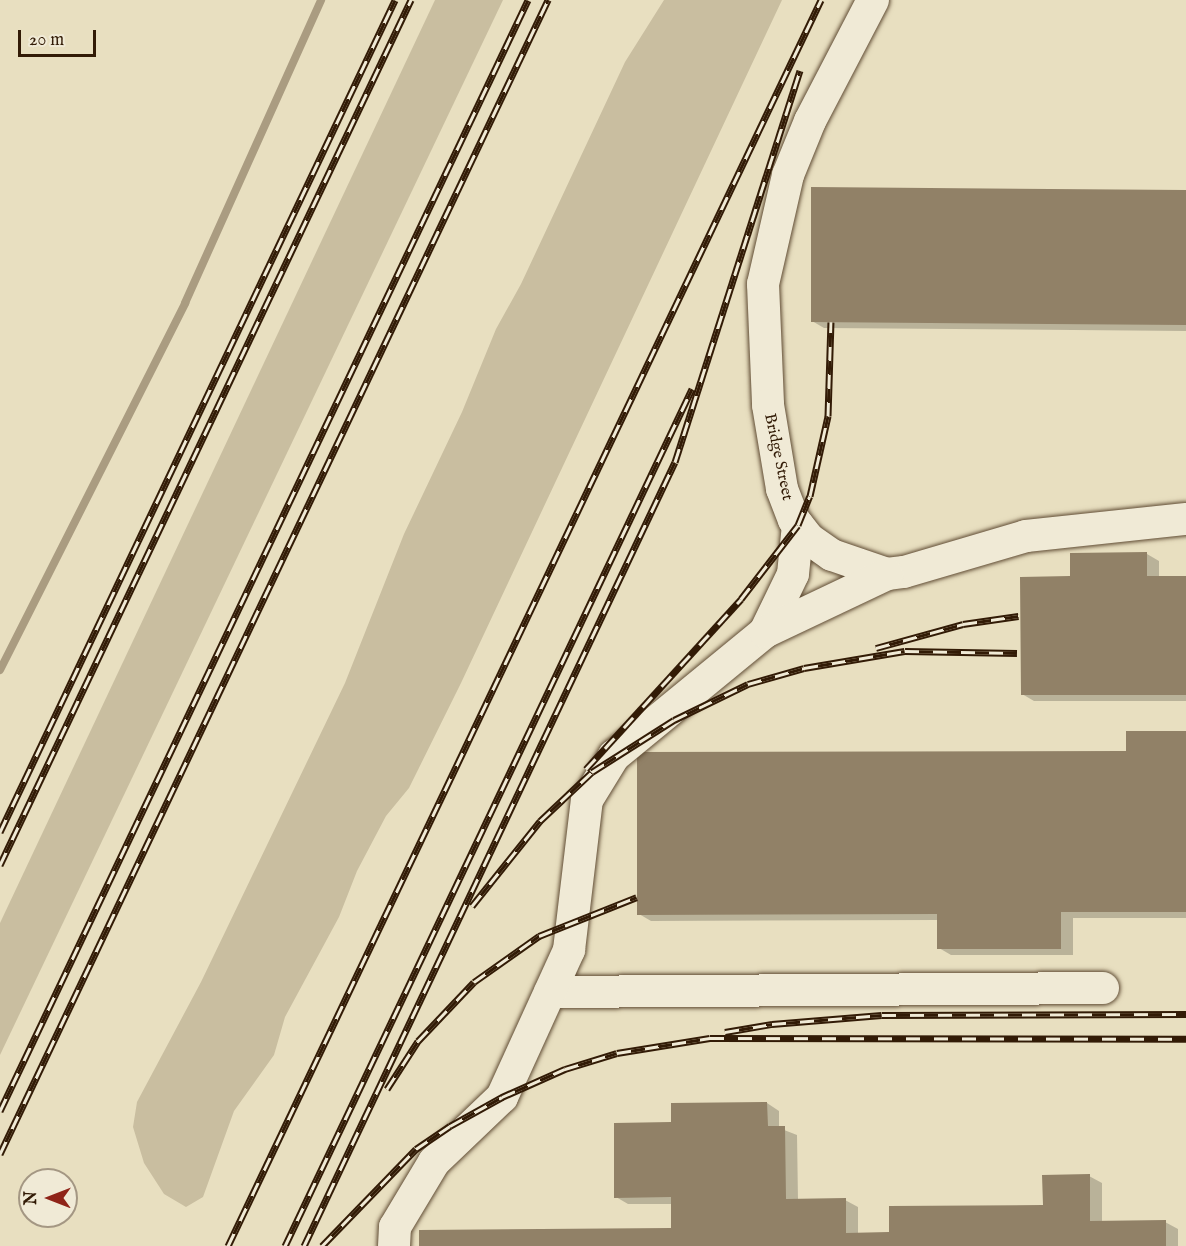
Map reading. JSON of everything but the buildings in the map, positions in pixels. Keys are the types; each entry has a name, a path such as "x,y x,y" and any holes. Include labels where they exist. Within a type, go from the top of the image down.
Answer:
{"lane":[{"name":"Bridge Street","path":"873,0 810,121 788,176 763,284 768,405 782,489 798,525 832,555 887,574 904,572 1026,536 1186,519"},
{"path":"765,632 793,574 798,525"},
{"path":"394,1246 395,1227 434,1162 502,1097 569,951 587,800 614,756 765,632 887,574"},
{"path":"550,992 1103,988"}],"shaded area":[{"path":"435,0 503,0 0,1055 0,923"},
{"path":"664,0 782,0 461,683 409,788 386,816 357,871 339,917 285,1017 274,1055 234,1111 203,1197 186,1207 164,1194 144,1163 133,1127 137,1102 201,982 345,683 404,534 462,412 496,329 521,284 625,62"}],"waterway":[{"path":"0,670 185,303 321,0"}],"railway":[{"path":"0,832 395,0"},
{"path":"0,865 411,0"},
{"path":"0,1111 528,0"},
{"path":"0,1154 548,0"},
{"path":"228,1246 821,0"},
{"path":"304,1246 675,462 800,70"},
{"path":"586,769 741,599 798,525 810,496 828,416 831,322"},
{"path":"285,1246 692,389"},
{"path":"876,648 963,624 1018,616"},
{"path":"472,906 540,821 592,772 674,720 748,684 804,668 905,651 1017,653"},
{"path":"387,1089 418,1041 474,982 539,936 637,897"},
{"path":"725,1032 772,1024 882,1015 1186,1014"},
{"path":"322,1246 416,1149 450,1126 502,1097 565,1069 617,1053 710,1038 1186,1039"}]}
